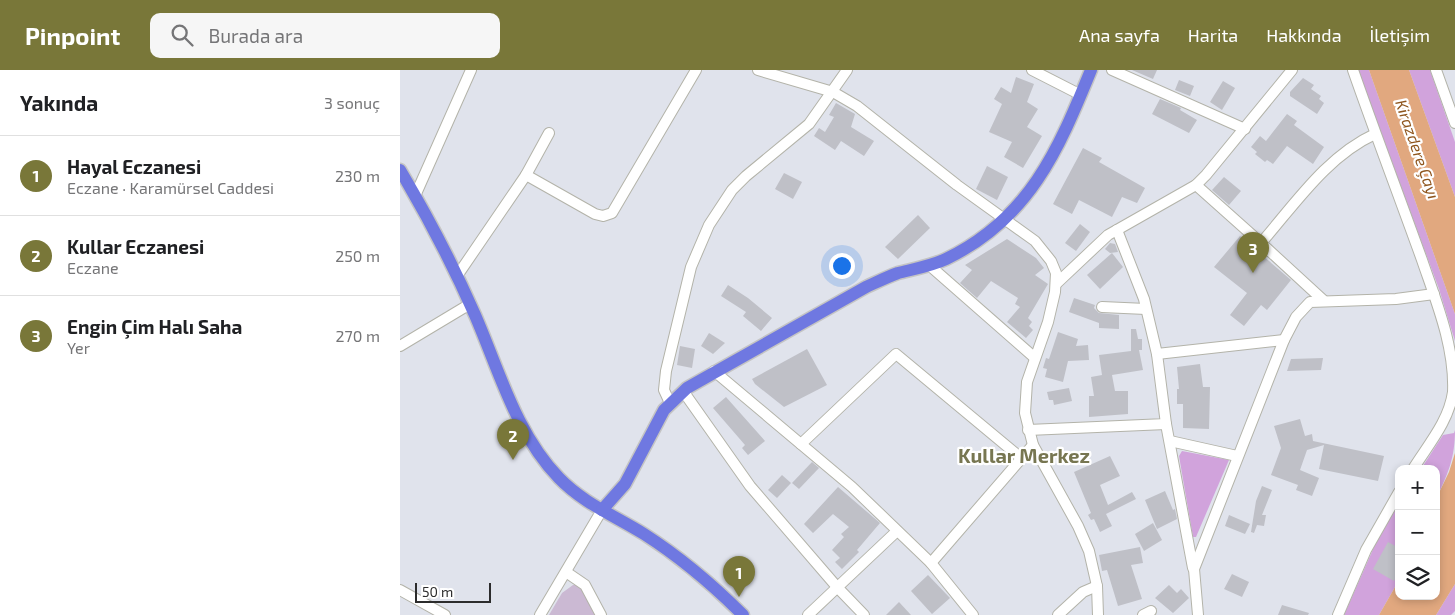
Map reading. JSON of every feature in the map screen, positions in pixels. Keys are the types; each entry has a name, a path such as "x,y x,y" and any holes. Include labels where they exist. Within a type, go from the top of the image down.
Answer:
{"main road":[{"path":"602,510 625,484 657,419 683,391 714,371 866,287 896,274 944,259 976,242 1005,220 1031,191 1047,167 1091,70"},
{"path":"400,170 457,276 512,404 531,441 559,478 585,500 673,554 743,615"}],"street":[{"path":"415,196 471,70"},
{"path":"526,176 590,212 603,216 612,213 696,70"},
{"path":"758,70 833,92 877,121 957,184 1035,241 1045,251 1056,272 1056,284 1048,322 1026,391 1025,413 1033,445 1078,526 1089,551 1097,586 1098,615"},
{"path":"670,403 664,390 666,371 691,267 709,225 739,183 768,156 800,133 816,115 847,70"},
{"path":"1032,70 1081,95"},
{"path":"1112,70 1245,129"},
{"path":"1056,284 1117,230 1196,185 1218,163 1292,70"},
{"path":"1353,70 1434,294 1449,342 1454,390 1447,414 1415,465"},
{"path":"1436,70 1455,123"},
{"path":"457,276 526,176 549,133"},
{"path":"1261,243 1338,156 1361,140 1375,134"},
{"path":"1196,185 1323,300"},
{"path":"1117,230 1146,309 1157,354 1166,424 1194,569 1198,615"},
{"path":"929,264 1035,358"},
{"path":"1194,569 1284,340 1302,307 1310,302 1323,300 1396,299 1434,294"},
{"path":"400,346 470,304"},
{"path":"1102,307 1146,309"},
{"path":"1157,354 1284,340"},
{"path":"801,444 896,354 1021,458"},
{"path":"714,371 852,487 931,563 973,615"},
{"path":"683,391 750,486 837,588 864,615"},
{"path":"1028,430 1166,424"},
{"path":"1170,441 1237,456"},
{"path":"931,563 1033,445"},
{"path":"1338,615 1366,550 1395,499"},
{"path":"540,615 602,510"},
{"path":"808,615 897,531"},
{"path":"566,572 584,585 600,615"},
{"path":"1058,615 1083,592 1097,586"},
{"path":"400,590 445,615"}],"shaded area":[{"path":"1358,70 1369,70 1455,314 1455,341 1439,289"},
{"path":"1409,70 1430,70 1455,142 1455,197"},
{"path":"1455,430 1454,449 1450,466 1440,490 1440,465 1424,465 1443,435 1454,433"},
{"path":"1182,451 1229,460 1196,537 1193,537 1179,456"},
{"path":"1395,509 1395,587 1379,615 1344,615 1378,538"},
{"path":"1455,584 1455,611 1451,615 1436,615"},
{"path":"573,585 580,585 596,615 549,615 562,593"}],"water":[{"name":"Kirazdere Çayı","path":"1369,70 1409,70 1455,197 1455,314"},
{"path":"1455,453 1455,584 1436,615 1379,615 1395,587 1395,600 1440,600 1440,491"}],"building":[{"path":"1132,70 1157,70 1153,79"},
{"path":"1016,77 1034,84 1027,102 1038,109 1027,127 1042,136 1023,168 1004,157 1012,142 989,132 1002,104 994,99 1001,87 1011,93"},
{"path":"1303,78 1314,85 1311,89 1321,96 1319,99 1324,103 1317,114 1290,96 1290,92"},
{"path":"1179,80 1194,86 1190,96 1175,90"},
{"path":"1223,81 1235,88 1222,110 1210,102"},
{"path":"1160,99 1181,108 1180,110 1197,120 1189,133 1152,114"},
{"path":"836,103 855,114 851,127 874,141 864,156 841,141 835,150 814,136 819,128 825,132 834,117 829,115"},
{"path":"1287,114 1297,121 1294,125 1324,147 1313,164 1287,146 1273,164 1267,160 1265,162 1255,154 1257,152 1251,147 1260,136 1266,141"},
{"path":"1083,148 1102,158 1099,162 1145,188 1137,203 1122,197 1112,217 1079,200 1072,214 1053,204"},
{"path":"987,166 1008,177 997,200 976,189"},
{"path":"784,173 802,182 793,199 775,189"},
{"path":"1224,177 1241,191 1229,205 1212,190"},
{"path":"918,215 930,228 898,259 885,247"},
{"path":"1080,224 1090,232 1076,251 1065,243"},
{"path":"1240,236 1291,280 1267,310 1261,305 1244,326 1230,315 1247,293 1214,267"},
{"path":"1007,239 1036,258 1044,268 1035,275 1048,284 1028,318 1032,322 1029,326 1033,330 1026,338 1007,322 1020,307 1015,304 1018,298 991,281 977,298 960,283 972,270 965,265"},
{"path":"1110,243 1115,244 1118,252 1110,253 1105,249"},
{"path":"1112,253 1123,267 1100,289 1087,275"},
{"path":"728,285 748,298 772,318 761,331 743,316 746,312 721,296"},
{"path":"1074,298 1095,305 1094,308 1099,313 1119,315 1119,329 1099,328 1099,323 1069,312"},
{"path":"1131,329 1136,329 1138,339 1142,339 1142,350 1139,350 1143,370 1112,375 1115,391 1128,391 1128,414 1089,417 1089,396 1094,396 1091,377 1102,375 1099,355 1131,351"},
{"path":"1058,332 1078,339 1076,346 1088,345 1089,360 1068,361 1063,382 1045,377 1047,369 1043,368 1046,358 1049,359"},
{"path":"709,333 725,343 713,354 701,346"},
{"path":"680,346 695,349 692,368 677,365"},
{"path":"807,349 827,385 784,407 755,384 752,379"},
{"path":"1323,358 1321,370 1287,371 1291,359"},
{"path":"1200,364 1203,387 1210,387 1209,429 1183,428 1183,404 1177,404 1177,389 1179,389 1177,367"},
{"path":"1069,388 1072,401 1054,405 1053,400 1049,400 1047,392"},
{"path":"726,397 765,441 748,455 742,448 745,445 713,408"},
{"path":"1300,419 1305,436 1312,434 1313,441 1384,456 1378,481 1319,469 1324,445 1307,450 1300,470 1319,478 1312,496 1296,490 1298,485 1271,475 1281,448 1274,426"},
{"path":"1110,456 1120,476 1100,485 1108,505 1132,492 1136,499 1106,514 1112,526 1100,532 1094,519 1091,520 1088,515 1091,513 1074,472"},
{"path":"812,462 819,468 799,489 792,483"},
{"path":"782,475 791,483 777,498 768,490"},
{"path":"1262,486 1272,490 1262,515 1266,515 1264,526 1257,525 1254,533 1251,532 1256,501"},
{"path":"838,487 880,523 857,550 859,552 842,569 835,562 840,558 832,550 844,537 841,534 849,527 833,514 813,533 804,524"},
{"path":"1165,491 1173,510 1175,509 1177,519 1157,529 1145,500"},
{"path":"1229,515 1250,524 1245,534 1225,526"},
{"path":"1153,523 1162,540 1144,551 1135,534"},
{"path":"1388,542 1395,546 1394,581 1373,569"},
{"path":"1140,547 1143,563 1131,565 1142,599 1118,606 1107,570 1102,571 1099,555"},
{"path":"1232,574 1249,582 1242,597 1224,589"},
{"path":"928,575 950,598 932,614 911,591"},
{"path":"1169,585 1177,593 1181,589 1189,598 1173,613 1155,598"},
{"path":"899,602 911,615 886,615"},
{"path":"1282,605 1309,613 1308,615 1278,615"}],"place":[{"name":"Engin Çim Halı Saha","path":"1253,273"},
{"name":"Kullar Eczanesi","path":"513,460"},
{"name":"Hayal Eczanesi","path":"739,597"}],"district":[{"name":"Kullar Merkez","path":"1024,455"}]}
